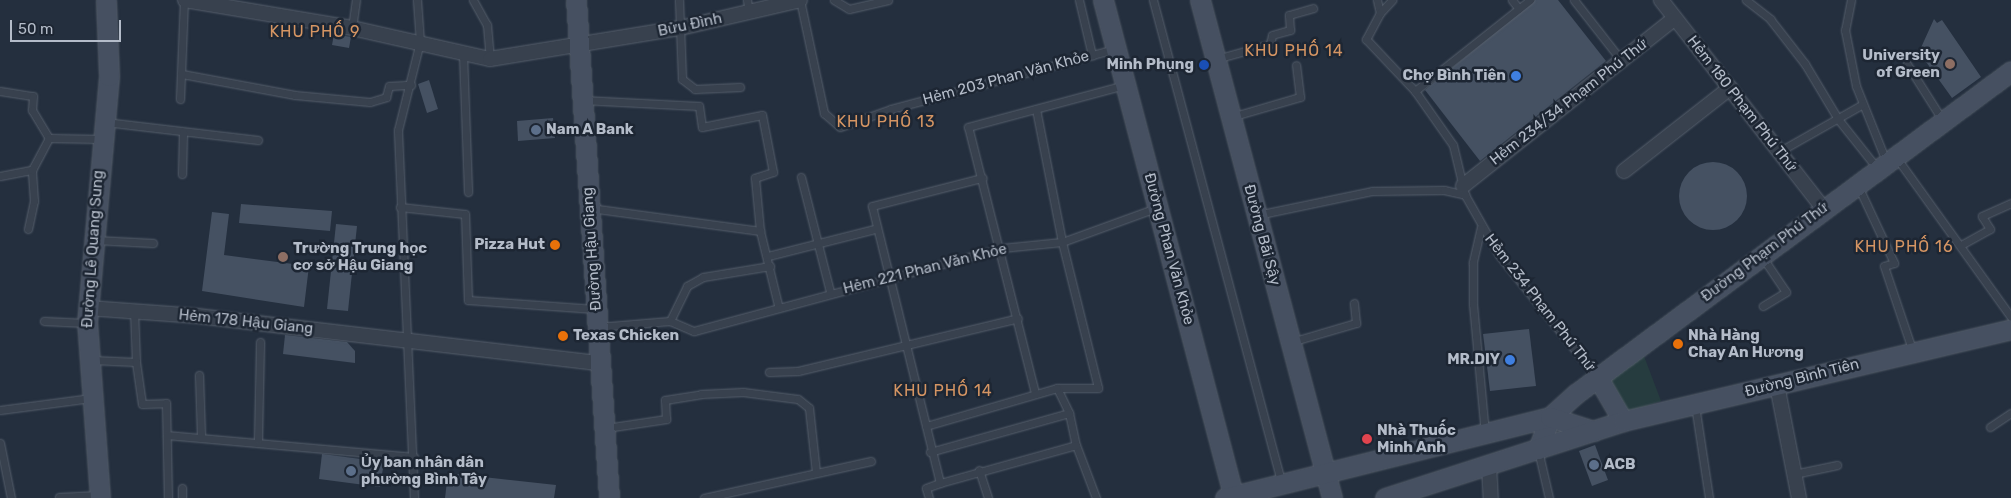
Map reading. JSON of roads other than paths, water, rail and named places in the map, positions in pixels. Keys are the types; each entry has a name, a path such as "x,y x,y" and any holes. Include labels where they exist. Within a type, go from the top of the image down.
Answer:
{"street":[{"name":"Đường Lê Quang Sung","path":"100,496 91,398 88,315 92,240 109,76 106,0"},
{"name":"Bửu Đình","path":"184,0 352,28 490,59 579,46 680,28 748,6 800,0"},
{"name":"Đường Hậu Giang","path":"576,0 606,428 609,498"},
{"name":"Đường Phan Văn Khỏe","path":"1103,0 1158,207 1231,497"},
{"name":"Đường Bãi Sậy","path":"1200,0 1332,498"},
{"name":"Hẻm 180 Phạm Phú Thứ","path":"1661,0 1823,208"},
{"name":"Hẻm 234/34 Phạm Phú Thứ","path":"1464,191 1621,60 1675,18"},
{"name":"Đường Phạm Phú Thứ","path":"1550,417 1598,378 1856,183 2011,71"},
{"path":"1624,171 1730,88"},
{"name":"Hẻm 178 Hậu Giang","path":"88,315 134,311 404,339 600,363"},
{"name":"Đường Bình Tiên","path":"1385,498 1623,422 2011,329"},
{"path":"1598,378 1623,422"},
{"path":"1777,385 1799,498"},
{"path":"1231,497 1283,490 1325,471 1485,436 1550,417 1594,431"},
{"path":"1538,449 1550,417"},
{"path":"1489,465 1491,498"}],"lane":[{"path":"180,99 184,0"},
{"path":"352,28 356,0"},
{"path":"414,498 414,457 404,339 398,130 411,85 420,42 417,0"},
{"path":"473,0 487,25 490,59"},
{"path":"679,0 682,79 695,90 740,87"},
{"name":"Hẻm 203 Phan Văn Khỏe","path":"800,0 824,113 840,127 891,109 1116,49"},
{"path":"834,0 849,9 888,0"},
{"path":"1079,0 1092,55"},
{"path":"1153,0 1283,490"},
{"path":"1377,0 1380,13"},
{"path":"1380,13 1392,0"},
{"path":"1512,0 1519,9"},
{"path":"1415,91 1530,0"},
{"path":"1574,0 1621,60"},
{"path":"1746,0 1770,19 1805,64 1838,119 1886,162 1961,245 1991,295 2011,317"},
{"path":"1851,0 1845,30 1863,104 1886,162"},
{"path":"1216,60 1270,44 1272,35 1290,30 1289,15 1312,8"},
{"name":"Hẻm 234 Phạm Phú Thứ","path":"1380,13 1366,39 1415,91 1453,145 1464,191 1481,227 1598,378"},
{"path":"462,54 468,192"},
{"path":"1907,64 1944,121"},
{"path":"1231,117 1300,97 1296,65"},
{"path":"182,74 295,95 370,102 386,97 389,86 411,85"},
{"path":"1035,393 1002,248 968,127 1126,84"},
{"path":"0,91 33,96 32,110 49,138"},
{"path":"582,100 699,106 702,127 762,115 774,172 755,178 760,231 768,256 778,305"},
{"path":"1780,151 1863,104"},
{"path":"926,426 1057,388 1098,388 1062,242 1036,109"},
{"path":"49,138 103,131 183,132 258,140"},
{"path":"182,174 183,132"},
{"path":"28,229 34,201 32,170 49,138"},
{"path":"0,176 32,170"},
{"path":"801,177 830,292"},
{"path":"940,483 930,452 926,426 891,277 875,229 872,206 982,178"},
{"path":"1856,183 1894,263 1884,266 1914,352"},
{"path":"1257,215 1372,191 1464,191"},
{"path":"1961,245 1990,229 1982,216 2011,204"},
{"path":"400,207 465,214 468,300 597,318 670,321 687,286 703,278 770,266"},
{"name":"Hẻm 221 Phan Văn Khỏe","path":"670,321 694,331 778,305 1002,248 1062,242 1158,207"},
{"path":"590,208 760,231"},
{"path":"1481,227 1473,263 1473,304 1485,436"},
{"path":"768,256 875,229"},
{"path":"92,240 152,243"},
{"path":"1761,255 1786,292 1763,306"},
{"path":"1291,342 1356,322 1354,303"},
{"path":"134,311 136,362 142,404 166,403 168,498"},
{"path":"44,321 88,315"},
{"path":"769,372 798,371 1018,318"},
{"path":"258,440 260,342"},
{"path":"89,360 136,362"},
{"path":"200,376 201,435"},
{"path":"1057,388 1070,413 1076,444 1096,498"},
{"path":"606,428 666,419 665,400 701,394 743,392 798,399 809,408 816,472"},
{"path":"0,410 91,398"},
{"path":"1695,404 1709,498"},
{"path":"1990,427 2011,412"},
{"path":"930,452 1070,413"},
{"path":"167,435 201,435 258,440 414,457"},
{"path":"0,443 11,498"},
{"path":"929,498 926,488 979,470 1076,444"},
{"path":"1538,449 1549,498"},
{"path":"704,498 871,461"},
{"path":"1794,474 1837,465"},
{"path":"979,470 988,498"},
{"path":"182,488 182,498"},
{"path":"59,497 100,496"}],"place":[{"name":"University of Green","path":"1950,64"},
{"name":"Minh Phụng","path":"1204,65"},
{"name":"Chợ Bình Tiên","path":"1516,76"},
{"name":"Nam A Bank","path":"536,130"},
{"name":"Pizza Hut","path":"555,245"},
{"name":"Trường Trung học cơ sở Hậu Giang","path":"283,257"},
{"name":"Texas Chicken","path":"563,336"},
{"name":"Nhà Hàng Chay An Hương","path":"1678,344"},
{"name":"MR.DIY","path":"1510,360"},
{"name":"Nhà Thuốc Minh Anh","path":"1367,439"},
{"name":"ACB","path":"1594,465"},
{"name":"Ủy ban nhân dân phường Bình Tây","path":"351,471"}],"district":[{"name":"KHU PHỐ 9","path":"315,32"},
{"name":"KHU PHỐ 14","path":"1294,51"},
{"name":"KHU PHỐ 13","path":"886,122"},
{"name":"KHU PHỐ 16","path":"1904,247"},
{"name":"KHU PHỐ 14","path":"943,391"}]}
